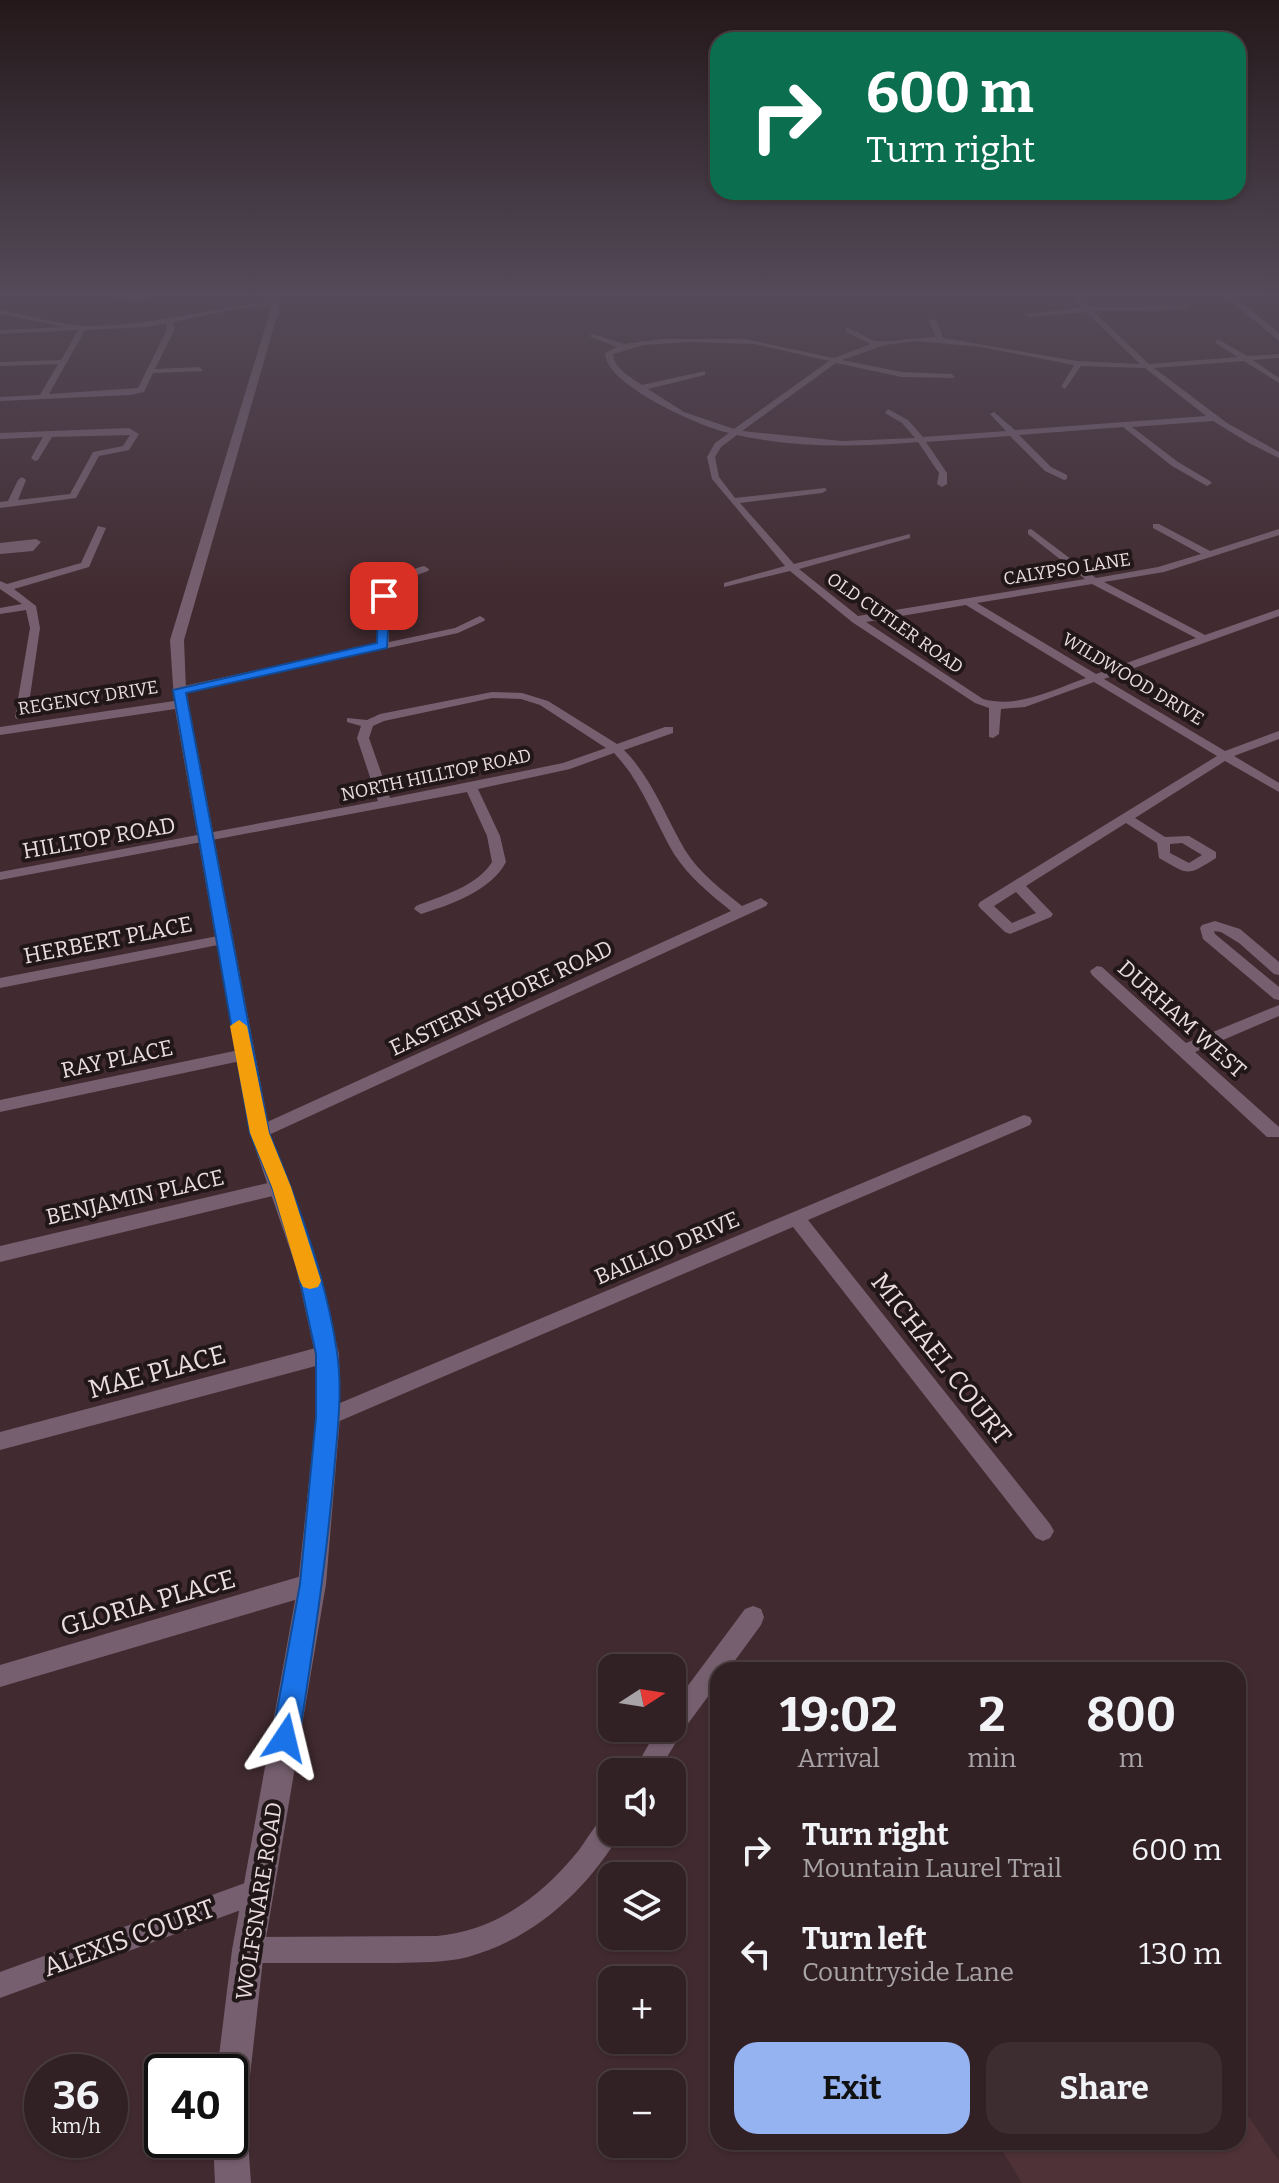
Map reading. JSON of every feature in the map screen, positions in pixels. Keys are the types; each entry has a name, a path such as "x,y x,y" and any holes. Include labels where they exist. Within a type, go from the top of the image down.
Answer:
{"street":[{"path":"0,399 43,397"},
{"name":"WOLFSNARE ROAD","path":"236,2054 248,1950 312,1584 328,1417 327,1354 307,1267 260,1133 180,697 177,640 249,397"},
{"path":"655,397 682,414 738,431 815,444 919,440 1214,418"},
{"name":"OLD CUTLER ROAD","path":"785,397 718,445 711,457 715,477 792,568 856,620 979,701 995,706"},
{"path":"1188,397 1214,418 1279,455"},
{"path":"888,411 899,416 919,440 943,473 942,484"},
{"path":"994,414 1048,469 1064,477"},
{"path":"1125,425 1175,464 1207,483"},
{"path":"0,436 129,431 135,434 126,448 96,454 73,496 6,505"},
{"path":"35,458 49,434"},
{"path":"6,505 22,480"},
{"path":"733,501 822,490"},
{"path":"1156,526 1211,555"},
{"path":"4,586 85,565 101,528"},
{"path":"1031,532 1094,581 1205,639"},
{"name":"CALYPSO LANE","path":"856,620 1160,570 1279,532"},
{"path":"728,585 907,536"},
{"path":"383,646 384,596 400,577 424,569"},
{"path":"4,586 31,606 35,628 31,719"},
{"name":"WILDWOOD DRIVE","path":"968,602 1279,788"},
{"path":"0,611 31,606"},
{"path":"993,734 995,706 1021,705 1279,612"},
{"path":"180,697 458,630 480,619"},
{"path":"351,720 368,724 380,718 423,708 507,694 544,703 616,749 637,772 681,854 701,879 741,913"},
{"name":"REGENCY DRIVE","path":"0,720 31,719 180,697"},
{"name":"REGENCY DRIVE","path":"0,731 31,719"},
{"path":"368,724 363,738 386,804"},
{"name":"NORTH HILLTOP ROAD","path":"206,839 566,766 669,730"},
{"path":"1017,885 1226,756 1279,735"},
{"path":"421,909 483,881 498,866 494,841 471,787"},
{"path":"1128,819 1163,841"},
{"name":"HILLTOP ROAD","path":"0,876 206,839"},
{"name":"EASTERN SHORE ROAD","path":"260,1133 761,903"},
{"path":"1279,970 1227,927 1214,925 1207,928 1208,936 1279,995"},
{"name":"HERBERT PLACE","path":"0,983 223,940"},
{"name":"DURHAM WEST","path":"1097,971 1273,1132"},
{"path":"1184,1050 1279,1010"},
{"name":"RAY PLACE","path":"0,1106 244,1055"},
{"name":"BAILLIO DRIVE","path":"328,1417 1024,1121"},
{"name":"BENJAMIN PLACE","path":"0,1254 281,1187"},
{"name":"MICHAEL COURT","path":"797,1219 1043,1531"},
{"name":"MAE PLACE","path":"0,1441 327,1354"},
{"name":"GLORIA PLACE","path":"0,1676 312,1584"},
{"path":"718,1662 753,1617"},
{"path":"686,1704 710,1673"},
{"path":"248,1950 426,1949 469,1944 510,1927 555,1894 599,1846"},
{"name":"ALEXIS COURT","path":"0,1985 259,1891"},
{"path":"232,2158 233,2183"}],"shaded area":[{"path":"1246,2113 1279,2161 1279,2183 1022,2183 1002,2150 1246,2150"}],"slow traffic":[{"path":"239,1026 260,1133 281,1187 310,1281"}],"route":[{"path":"285,1738 312,1584 328,1417 327,1354 307,1267 260,1133 179,690 383,646 384,596"}]}
